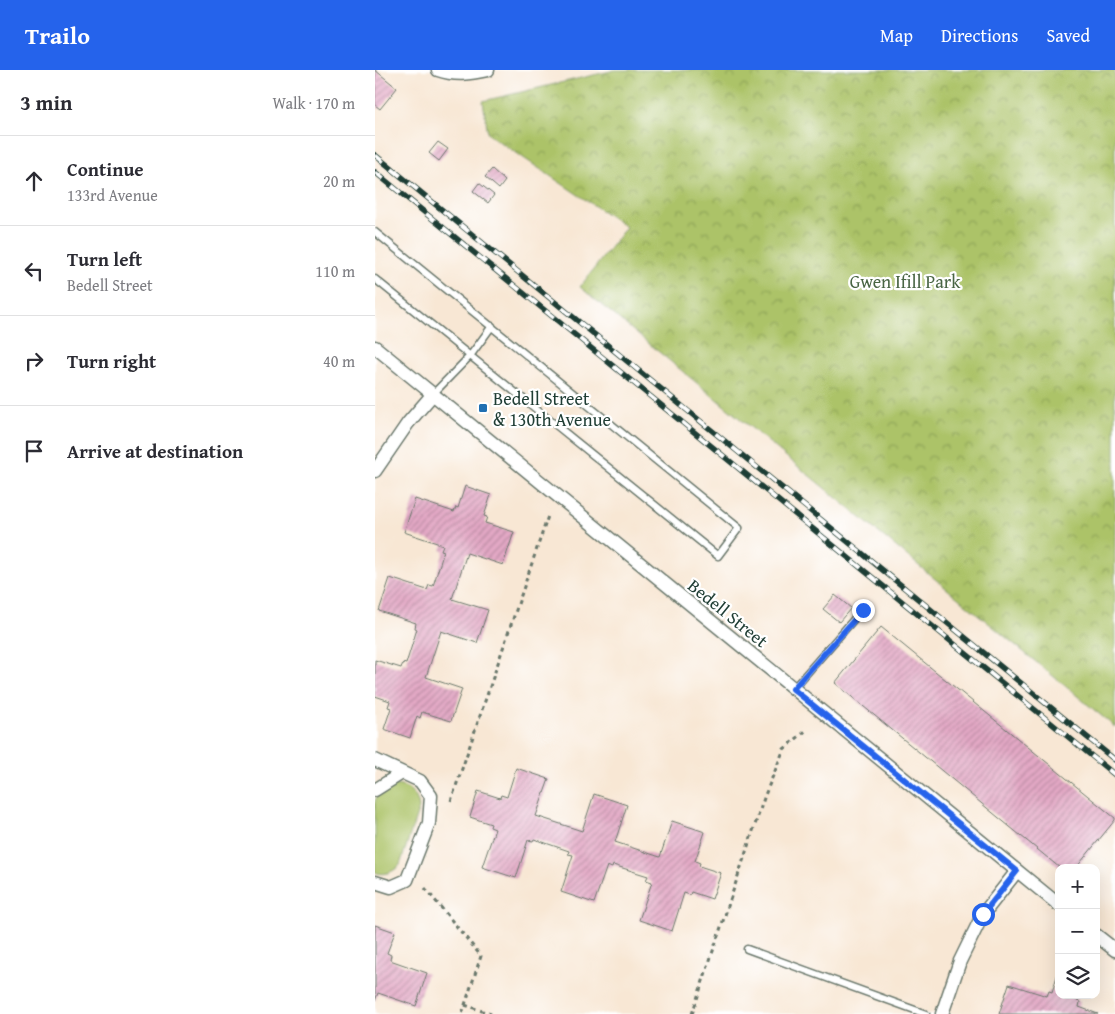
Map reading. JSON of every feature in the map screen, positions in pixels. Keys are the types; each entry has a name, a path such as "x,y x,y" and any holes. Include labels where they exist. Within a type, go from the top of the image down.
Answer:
{"street":[{"path":"438,70 464,75 488,70"},
{"name":"Bedell Street","path":"375,347 1055,902"},
{"path":"375,471 408,423 433,394"},
{"path":"375,760 420,781 431,796 429,823 407,880 391,887 375,882"},
{"path":"375,790 402,773"},
{"path":"942,1014 960,961 983,914 1017,871"},
{"path":"1100,938 1115,950"}],"lane":[{"path":"375,232 739,528 718,556 375,279"},
{"path":"433,394 470,356 491,326"},
{"path":"793,689 863,610"},
{"path":"747,949 926,1014"}],"path":[{"path":"451,801 548,516"},
{"path":"692,1014 765,795 784,748 808,729"},
{"path":"425,888 481,956 462,1014"},
{"path":"465,1005 491,1014"}],"green space":[{"name":"Gwen Ifill Park","path":"615,70 1115,70 1115,727 580,287 626,227 488,134 483,101"},
{"path":"389,785 401,786 410,790 416,797 419,808 400,865 391,872 379,874 375,873 375,801 378,794"}],"building":[{"path":"375,70 397,88 380,109 375,105"},
{"path":"438,142 448,149 439,161 429,153"},
{"path":"492,169 505,181 499,189 485,177"},
{"path":"479,183 494,195 488,203 473,191"},
{"path":"465,486 491,495 484,516 487,517 485,523 514,532 503,565 467,553 452,599 488,610 477,643 441,631 426,677 462,689 451,721 422,712 420,718 417,716 410,738 384,729 391,708 388,707 390,701 375,696 375,660 401,668 403,663 406,664 417,629 415,628 416,623 379,611 390,578 427,590 429,585 433,586 444,551 441,550 443,545 404,532 415,499 454,512 456,507 458,508"},
{"path":"835,595 851,608 839,622 823,609"},
{"path":"881,627 1115,818 1115,820 1079,864 1055,864 835,683"},
{"path":"516,768 549,779 536,816 582,831 594,794 627,805 615,842 660,857 672,821 705,832 695,861 700,863 699,866 721,873 712,899 691,892 690,895 684,893 672,931 639,920 652,882 646,880 648,876 613,865 612,868 607,866 594,903 561,892 573,855 568,854 569,851 534,839 533,841 528,840 516,878 482,867 495,829 490,827 491,824 470,817 478,791 500,798 501,795 507,797"},
{"path":"375,925 395,932 387,953 391,955 390,960 427,973 416,1006 378,993 375,1001"},
{"path":"1055,982 1055,999 1078,999 1077,1001 1080,1002 1079,1007 1098,1014 999,1014 1009,984 1047,996 1049,991 1052,992"}],"railway":[{"path":"375,155 1115,760"},
{"path":"375,172 1115,775"}],"place":[{"name":"Bedell Street & 130th Avenue","path":"483,408"}],"route":[{"path":"863,610 793,689 1017,871 983,914"}]}
